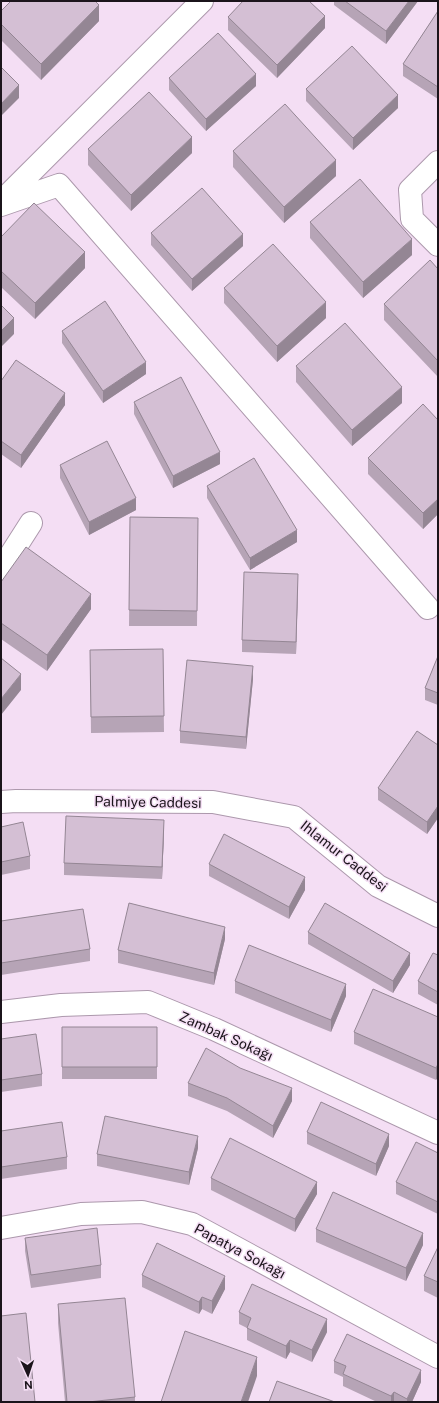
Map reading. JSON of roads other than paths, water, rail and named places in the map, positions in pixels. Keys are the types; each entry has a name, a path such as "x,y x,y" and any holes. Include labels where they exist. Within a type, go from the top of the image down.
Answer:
{"street":[{"path":"1,204 202,1"},
{"path":"438,162 410,190 412,219 438,245"},
{"path":"1,204 59,185 428,608"},
{"path":"1,570 31,523"},
{"name":"Palmiye Caddesi","path":"1,802 213,802 294,817"},
{"name":"Ihlamur Caddesi","path":"294,817 378,886 438,916"},
{"name":"Zambak Sokağı","path":"1,1012 61,1005 148,1002 214,1029 438,1133"},
{"name":"Papatya Sokağı","path":"1,1228 81,1214 142,1212 192,1224 438,1357"}]}
